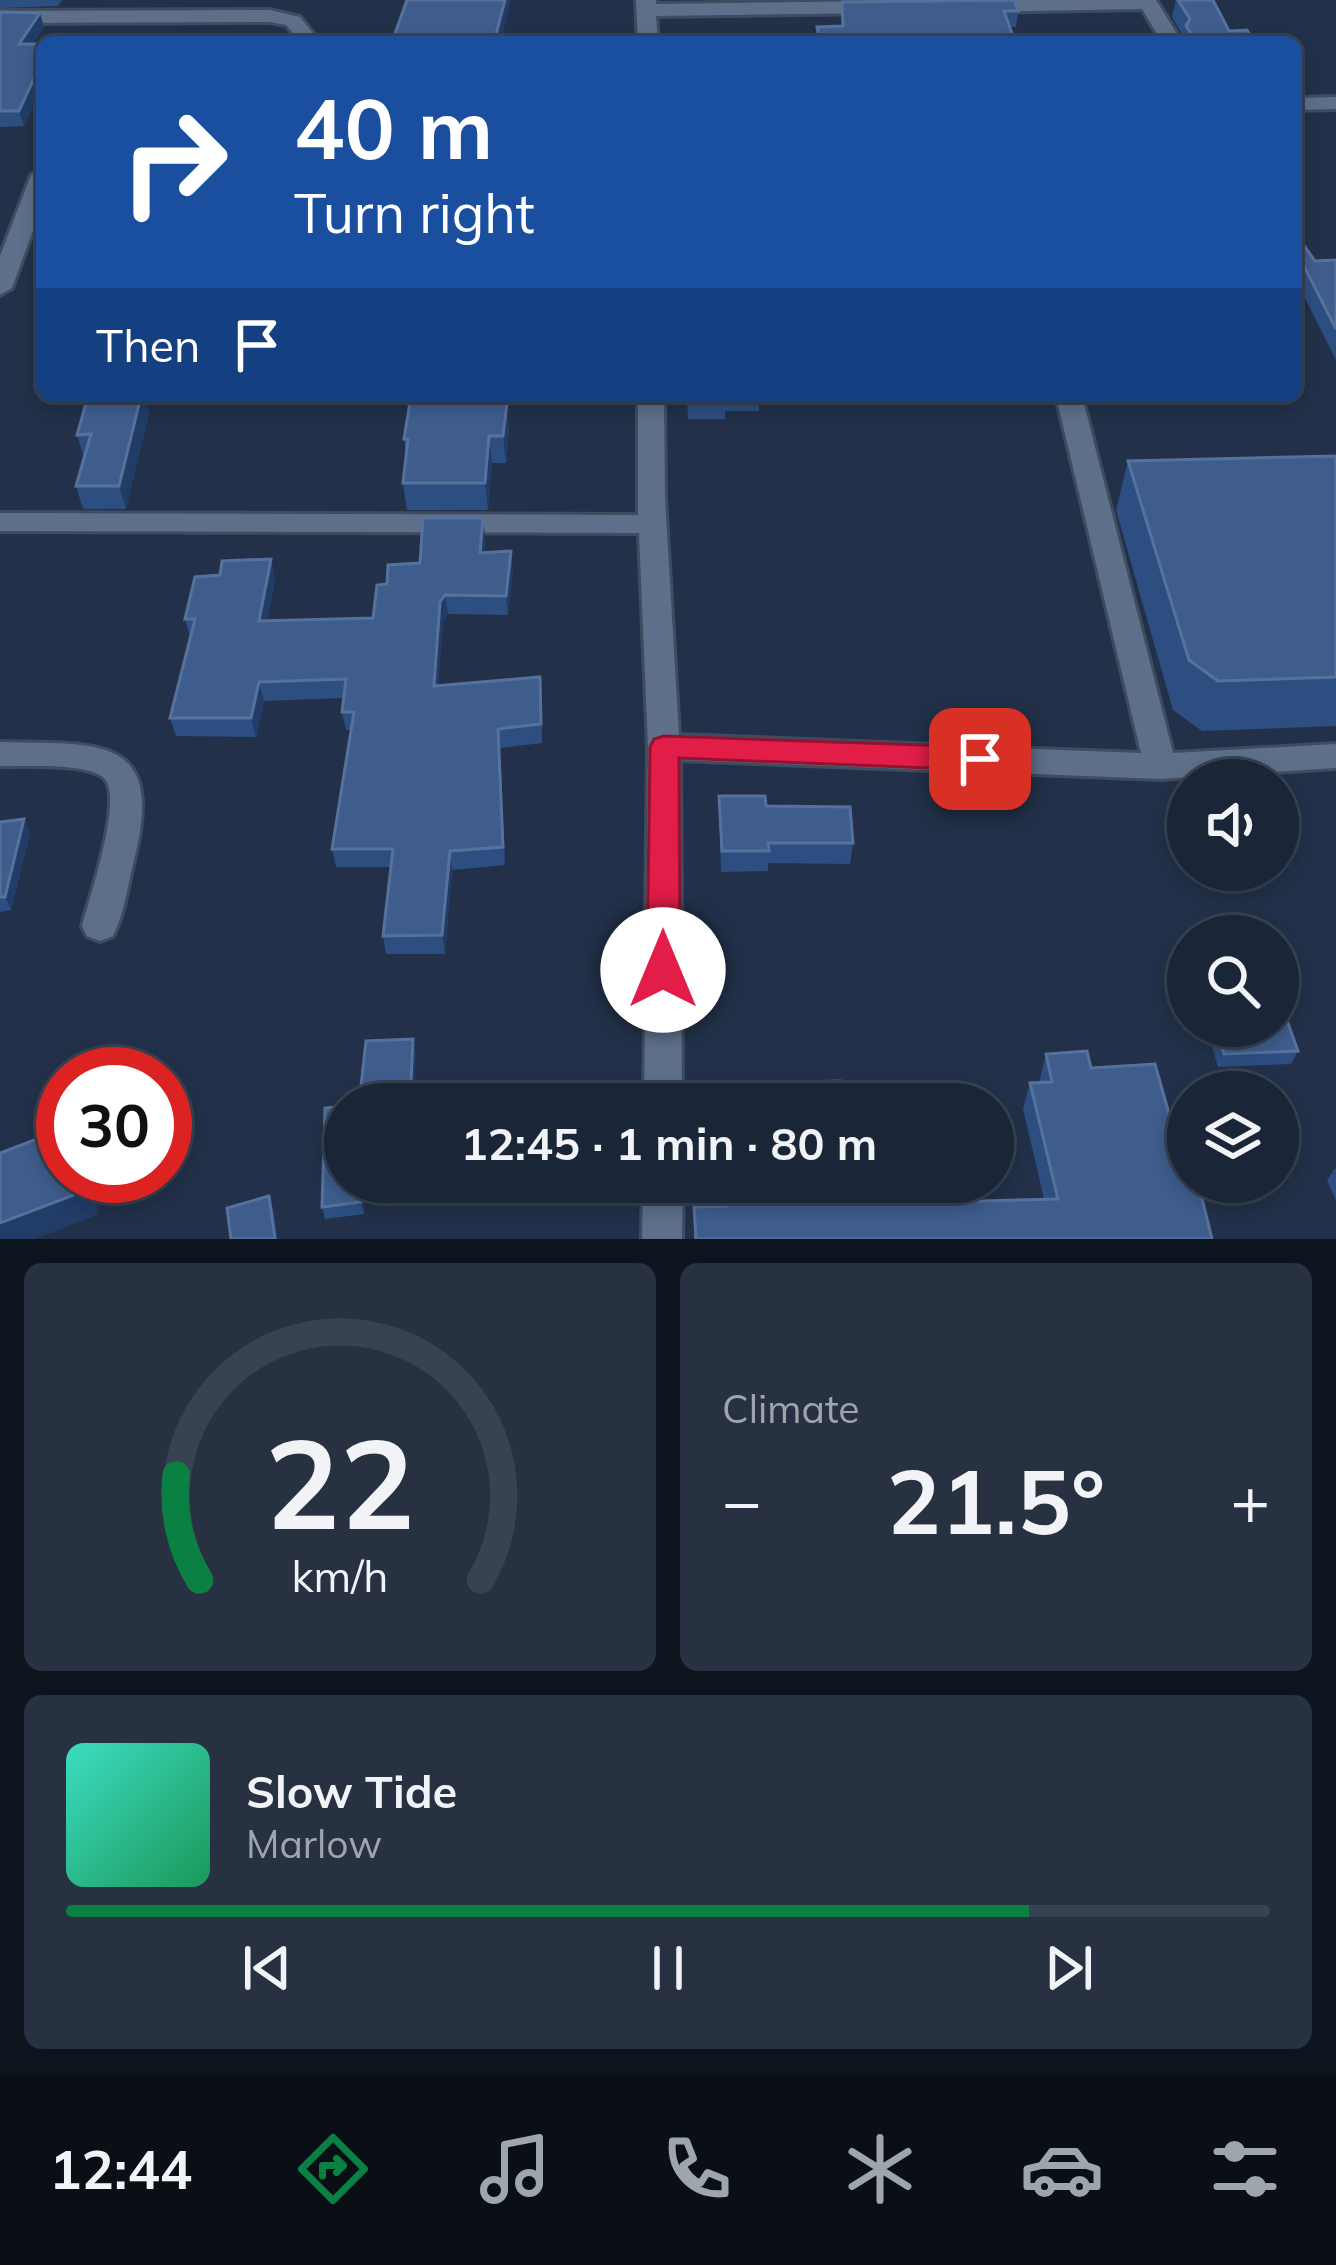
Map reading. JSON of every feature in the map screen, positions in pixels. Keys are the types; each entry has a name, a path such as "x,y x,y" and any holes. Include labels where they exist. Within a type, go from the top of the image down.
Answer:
{"street":[{"path":"956,6 1146,2 1168,36"},
{"path":"648,36 646,5 909,7"},
{"path":"0,17 270,16 293,21 305,36"},
{"path":"1302,104 1336,103"},
{"path":"0,288 36,192"},
{"path":"650,402 664,747 663,1083"},
{"path":"1070,402 1160,766"},
{"path":"0,522 652,524"},
{"path":"664,747 1160,766 1336,756"},
{"path":"0,754 89,757 115,769 128,790 123,835 100,926"},
{"path":"662,1203 662,1239"}],"building":[{"path":"407,0 505,0 496,36 394,36"},
{"path":"1014,0 1018,11 1004,11 1013,36 819,36 817,27 843,26 842,2"},
{"path":"1178,0 1213,0 1229,31 1247,30 1250,36 1193,36 1186,26 1190,19"},
{"path":"0,12 40,13 19,44 36,44 36,74 19,111 0,111"},
{"path":"1302,243 1315,261 1336,260 1336,329 1304,266"},
{"path":"86,402 140,402 119,486 76,486 91,434 77,435"},
{"path":"410,402 507,403 503,436 489,436 485,483 403,483 408,439 404,439"},
{"path":"1336,456 1336,677 1218,681 1189,660 1128,461"},
{"path":"423,518 483,518 480,553 511,551 506,596 445,595 440,602 434,686 540,677 541,724 498,729 503,847 450,851 442,935 383,936 393,849 332,849 354,712 342,712 346,679 259,682 251,718 170,718 195,619 185,619 195,577 220,575 222,561 271,559 259,621 373,618 377,585 387,584 388,565 420,563"},
{"path":"719,796 765,796 766,806 850,807 853,843 768,843 769,851 722,851"},
{"path":"24,819 5,897 0,897 0,822"},
{"path":"413,1039 411,1083 361,1083 366,1041"},
{"path":"1222,1047 1297,1047 1298,1051 1224,1054"},
{"path":"1087,1051 1091,1068 1155,1064 1167,1107 1167,1203 1203,1203 1212,1239 696,1239 694,1207 727,1203 1058,1199 1030,1083 1052,1082 1046,1054"},
{"path":"36,1139 36,1203 53,1203 0,1223 0,1153"},
{"path":"324,1141 324,1203 353,1203 322,1207"},
{"path":"269,1196 275,1239 231,1239 227,1208"}],"route":[{"path":"663,970 664,747 980,759"}]}
